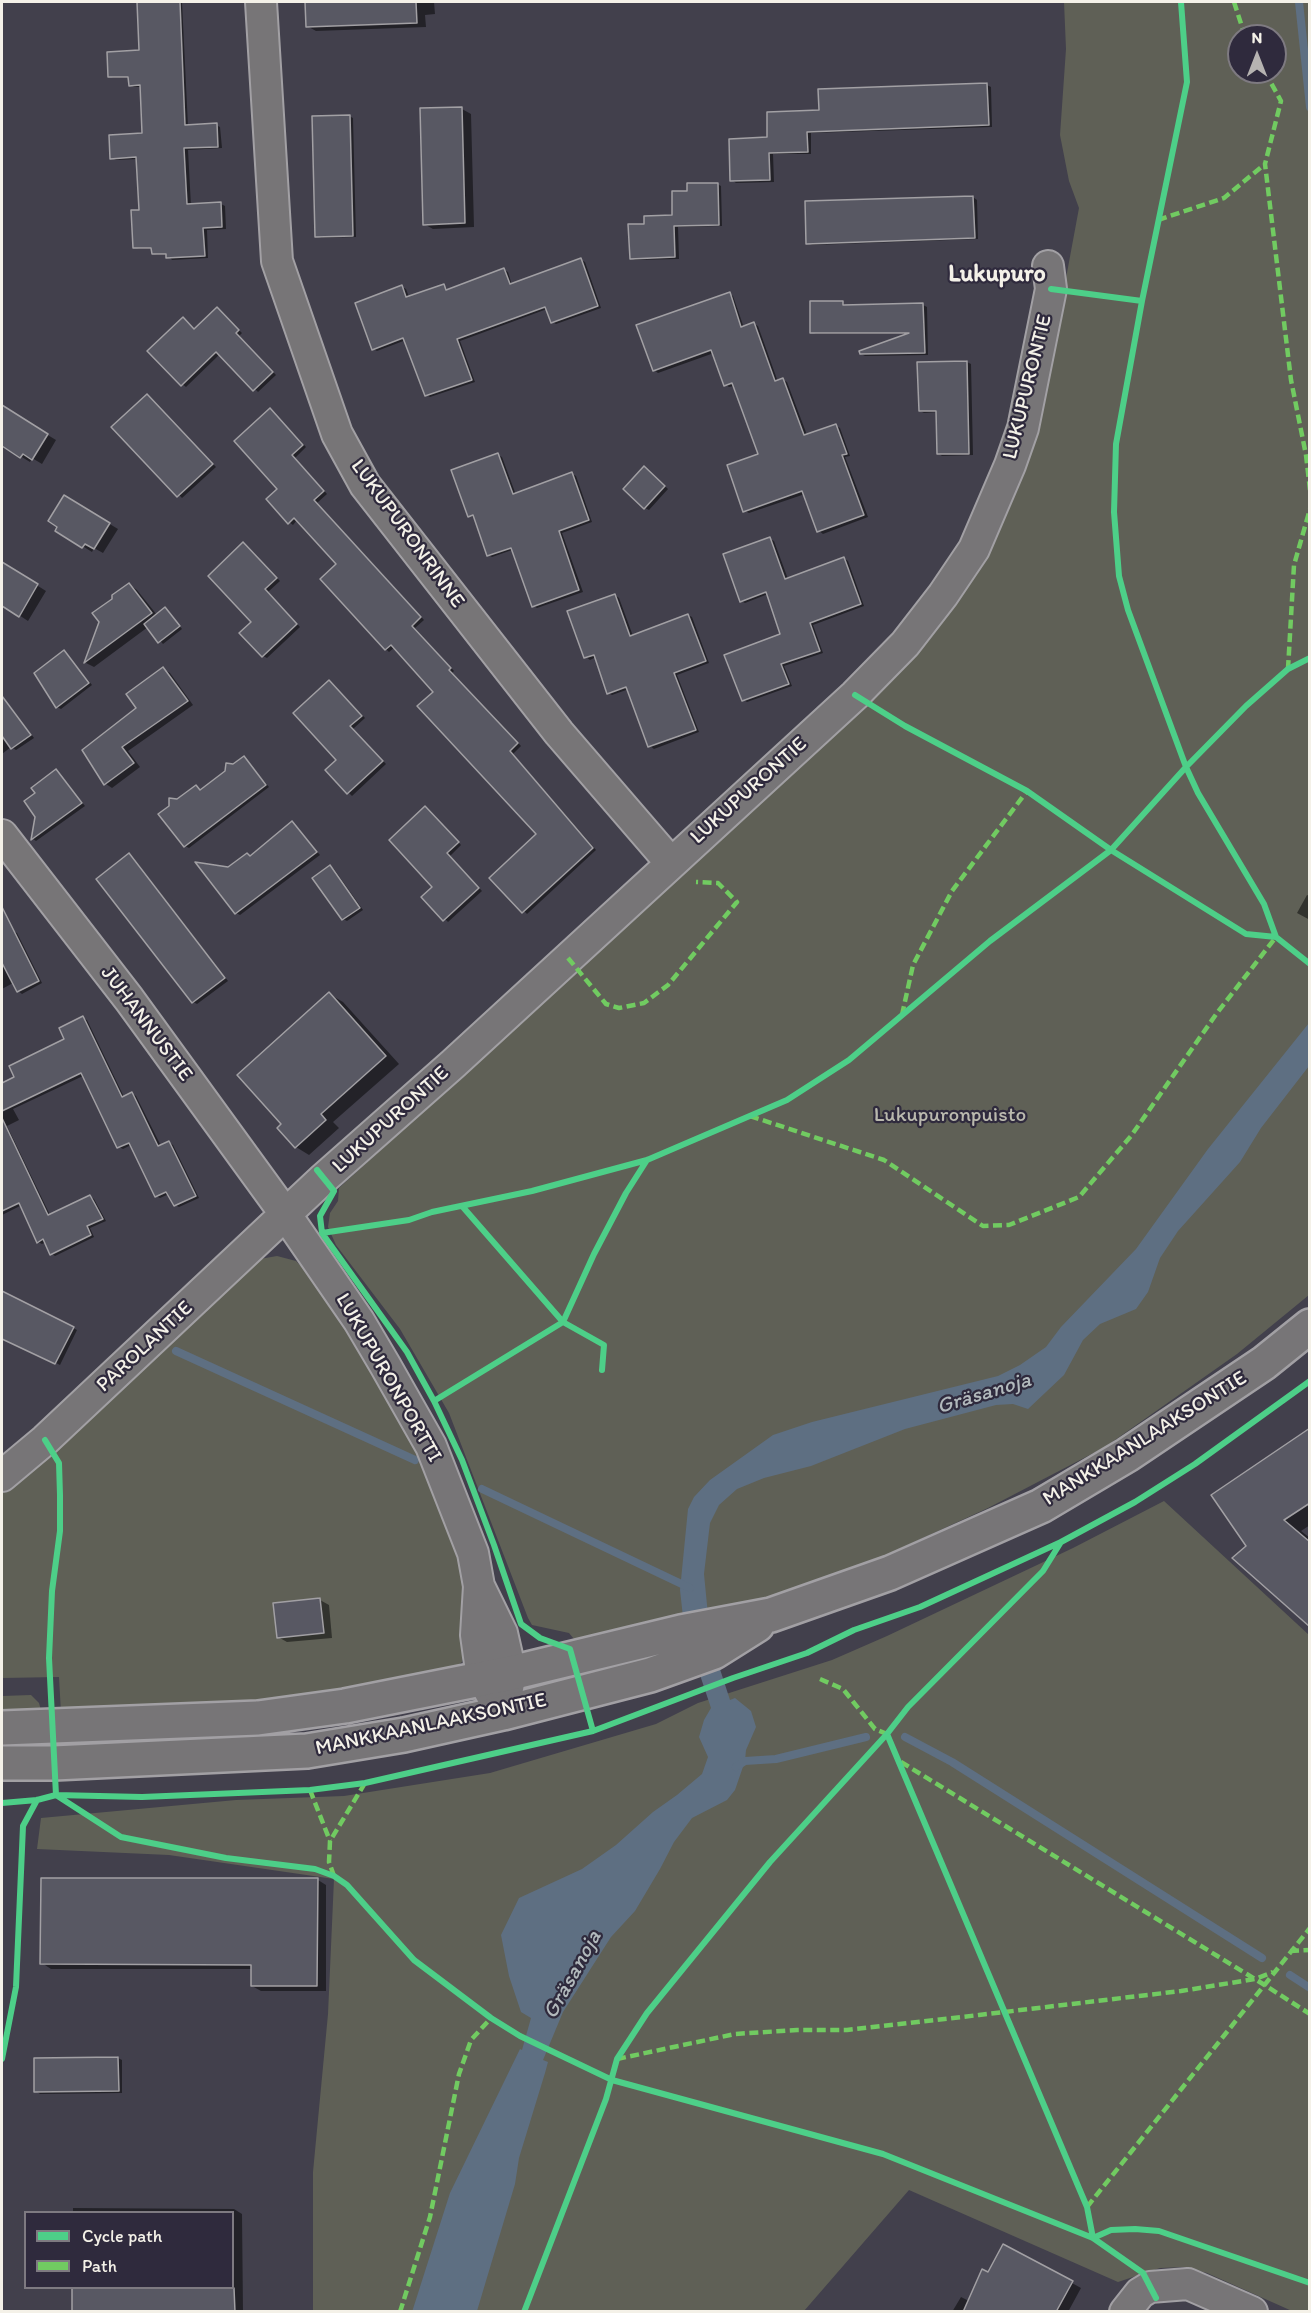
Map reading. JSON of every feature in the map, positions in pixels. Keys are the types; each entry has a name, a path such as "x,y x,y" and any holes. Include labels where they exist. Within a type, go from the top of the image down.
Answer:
{"main road":[{"name":"MANKKAANLAAKSONTIE","path":"2,1728 258,1718 345,1706 437,1689 681,1632 771,1616 890,1573 1041,1506 1127,1455 1264,1364 1310,1326"},
{"name":"MANKKAANLAAKSONTIE","path":"2,1763 54,1763 307,1751 404,1734 503,1713 650,1674 714,1652 771,1616"}],"street":[{"name":"LUKUPURONRINNE","path":"261,2 277,261 337,434 366,485 559,733 671,863"},
{"name":"LUKUPURONTIE","path":"286,1215 855,695 905,644 974,549 997,499 1023,429 1051,289 1048,266"},
{"name":"JUHANNUSTIE","path":"2,835 129,999 286,1215"},
{"name":"PAROLANTIE","path":"2,1476 54,1432 286,1215"},
{"name":"LUKUPURONPORTTI","path":"286,1215 359,1321 431,1446 473,1553 480,1586 502,1633 496,1676 503,1713"},
{"path":"1125,2312 1140,2293 1150,2287 1188,2284 1252,2312"}],"green space":[{"name":"Lukupuronpuisto","path":"1064,2 1309,2 1309,1295 1237,1354 1105,1447 988,1508 873,1561 743,1606 579,1645 569,1633 532,1625 449,1413 400,1329 336,1245 328,1227 330,1213 338,1201 339,1188 852,718 916,650 1059,316 1079,208 1069,181 1060,135 1066,49"},
{"path":"277,1256 296,1261 306,1271 382,1377 441,1502 465,1579 467,1639 462,1662 445,1675 311,1697 61,1713 59,1677 2,1678 2,1489 260,1259"},
{"path":"1164,1501 1309,1635 1309,2311 1292,2311 1207,2273 1184,2267 1160,2268 1118,2282 909,2190 804,2311 313,2311 313,2172 328,2014 334,1879 169,1855 37,1849 41,1818 236,1800 344,1796 490,1773 656,1724 698,1703 832,1660 887,1636 1073,1548"},
{"path":"31,1695 39,1703 42,1714 2,1715 2,1696"}],"water":[{"name":"Gräsanoja","path":"1309,1023 1309,1066 1261,1128 1240,1162 1178,1231 1160,1258 1148,1292 1136,1309 1100,1324 1083,1340 1064,1375 1028,1409 1013,1404 996,1405 905,1429 811,1466 764,1478 737,1489 719,1505 710,1523 704,1574 708,1615 683,1617 680,1590 688,1509 694,1497 710,1480 773,1435 812,1422 998,1376 1020,1365 1046,1347 1061,1327 1136,1249 1208,1149"},
{"name":"Gräsanoja","path":"718,1663 730,1700 735,1698 751,1711 756,1727 746,1750 745,1761 735,1790 727,1800 692,1818 674,1842 635,1911 611,1937 563,2012 543,2060 548,2062 477,2311 412,2312 450,2193 520,2049 522,2050 531,2018 521,2012 509,1976 501,1935 519,1898 582,1869 616,1845 653,1812 702,1774 708,1757 699,1737 704,1720 711,1708 700,1675"}],"building":[{"path":"137,2 180,2 185,125 217,123 218,147 184,148 187,204 221,202 222,227 203,228 205,256 166,258 166,254 152,254 151,248 133,248 131,210 139,210 136,157 110,159 109,135 142,133 140,85 129,86 128,77 108,77 107,52 139,50"},
{"path":"305,2 416,2 417,23 306,27"},
{"path":"987,83 989,125 807,132 808,152 769,153 770,180 730,181 729,139 767,137 767,112 819,110 818,89"},
{"path":"462,107 465,223 423,225 420,108"},
{"path":"350,115 353,236 315,237 312,116"},
{"path":"687,183 718,183 719,225 674,226 675,257 630,259 628,224 644,224 644,216 672,215 672,191 687,191"},
{"path":"973,196 975,238 806,244 805,201"},
{"path":"581,258 598,306 551,323 545,307 457,339 472,380 425,396 403,338 372,350 355,303 402,285 406,297 444,284 446,290 504,268 510,284"},
{"path":"730,292 741,327 754,322 775,381 783,378 804,435 836,424 847,454 842,455 864,515 817,532 802,491 743,512 727,465 758,454 732,383 724,386 711,350 653,371 636,325"},
{"path":"810,301 843,301 843,305 923,303 925,353 860,354 859,351 909,333 810,333"},
{"path":"217,307 239,330 236,333 273,372 253,391 216,352 181,386 147,351 183,317 194,329"},
{"path":"967,361 969,454 937,454 936,411 919,411 917,362"},
{"path":"147,394 213,464 177,497 111,427"},
{"path":"2,405 48,434 32,460 23,454 20,458 2,446"},
{"path":"270,408 303,445 292,455 324,491 314,500 421,617 412,626 451,668 449,670 518,743 510,751 593,848 522,913 489,878 536,834 417,706 433,692 391,645 385,650 320,579 336,564 294,518 288,524 266,499 277,489 234,441"},
{"path":"498,453 513,494 572,472 589,520 559,531 579,590 532,607 511,548 487,556 473,515 468,517 451,470"},
{"path":"644,466 665,486 644,509 623,489"},
{"path":"64,495 110,523 94,549 85,544 82,548 55,531 57,527 48,521"},
{"path":"770,537 785,579 844,557 861,604 810,623 820,651 781,664 789,684 742,701 724,655 780,634 766,592 740,602 723,554"},
{"path":"243,542 277,578 265,589 297,624 262,657 239,633 251,622 208,576"},
{"path":"2,562 38,584 19,617 2,606"},
{"path":"129,583 152,613 84,663 99,622 92,613"},
{"path":"615,594 630,636 688,614 706,661 674,673 696,730 648,747 626,687 607,694 594,655 584,658 567,611"},
{"path":"165,607 180,626 158,643 144,624"},
{"path":"64,650 89,683 56,708 34,673"},
{"path":"163,667 188,701 122,747 134,763 104,785 82,750 136,708 126,694"},
{"path":"329,680 362,716 350,726 383,761 347,794 325,770 336,760 293,713"},
{"path":"2,696 31,735 11,749 2,736"},
{"path":"244,756 266,785 184,847 158,814 169,806 169,798 177,799 196,785 200,790 225,771 226,763 233,764"},
{"path":"56,769 82,803 31,840 35,817 24,801 35,793 31,788"},
{"path":"425,806 459,842 447,853 479,888 443,921 421,897 432,887 389,840"},
{"path":"292,821 317,852 235,914 195,862 228,867 247,853 250,856"},
{"path":"129,853 225,978 192,1003 96,879"},
{"path":"330,865 360,908 342,920 312,878"},
{"path":"2,907 39,981 17,992 2,963"},
{"path":"329,992 386,1056 321,1114 326,1120 295,1148 277,1128 281,1124 237,1075"},
{"path":"83,1016 122,1097 132,1092 158,1146 169,1141 196,1196 174,1206 166,1192 155,1197 129,1143 117,1148 81,1073 2,1111 2,1083 14,1077 9,1066 64,1039 59,1028"},
{"path":"2,1118 48,1215 90,1195 103,1219 87,1226 91,1235 50,1255 43,1239 37,1243 19,1203 2,1211"},
{"path":"2,1291 74,1327 55,1364 2,1339"},
{"path":"1310,1428 1310,1503 1284,1520 1310,1542 1310,1627 1232,1558 1246,1546 1211,1495"},
{"path":"320,1598 324,1633 277,1638 273,1603"},
{"path":"41,1878 318,1878 317,1986 251,1986 251,1965 40,1964"},
{"path":"118,2057 119,2091 34,2092 34,2058"},
{"path":"1003,2244 1073,2281 1056,2312 963,2312 982,2269 988,2272"},
{"path":"234,2288 235,2312 72,2312 72,2289"}],"waterway":[{"name":"Lukupuro","path":"1299,2 1310,107"},
{"path":"176,1351 415,1460"},
{"path":"482,1489 690,1588"},
{"path":"736,1767 745,1761 776,1759 866,1737"},
{"path":"905,1737 952,1762 1262,1958"},
{"path":"1290,1975 1310,1988"}],"marked path":[{"path":"1234,2 1241,24"},
{"path":"1272,84 1281,101 1265,164 1291,380 1306,455 1310,490"},
{"path":"1158,220 1224,198 1265,164"},
{"path":"1288,669 1294,565 1310,509"},
{"path":"902,1015 913,965 952,891 1027,791"},
{"path":"568,958 606,1004 619,1008 644,1003 668,985 737,902 718,883 696,882"},
{"path":"750,1116 884,1160 983,1226 1009,1225 1079,1197 1131,1136 1217,1013 1276,937"},
{"path":"820,1679 843,1689 875,1729 887,1734"},
{"path":"901,1762 1310,2014"},
{"path":"334,1876 329,1862 330,1841 365,1783"},
{"path":"310,1790 330,1841"},
{"path":"1087,2207 1310,1928"},
{"path":"1290,1951 1310,1950"},
{"path":"617,2059 735,2034 847,2030 979,2015 1181,1991 1255,1979 1273,1972"},
{"path":"400,2312 430,2217 459,2074 471,2040 491,2018"}],"cycle path":[{"path":"1181,2 1187,82 1142,301 1116,444 1114,512 1119,576 1128,610 1186,767 1198,793 1264,904 1276,937"},
{"path":"1051,289 1142,301"},
{"path":"322,1233 409,1220 432,1212 532,1191 647,1160 787,1100 849,1060 990,941 1111,850 1186,767 1246,706 1288,669 1310,658"},
{"path":"855,695 905,726 1027,791 1111,850 1246,934 1276,937 1310,964"},
{"path":"434,1401 563,1322 594,1254 626,1193 647,1160"},
{"path":"317,1170 334,1191 320,1216 322,1233 407,1352 434,1401 462,1460 521,1624 540,1638 570,1649 593,1731"},
{"path":"462,1206 563,1322 604,1345 602,1370"},
{"path":"2,1803 37,1800 56,1795 142,1797 310,1790 365,1783 593,1731 733,1678 807,1653 854,1630 920,1607 1061,1542 1135,1502 1195,1464 1310,1381"},
{"path":"45,1440 59,1463 60,1495 60,1531 52,1591 49,1658 56,1795 121,1837 226,1858 315,1869 334,1876 347,1885 414,1960 491,2018 520,2036 612,2080 883,2154 1093,2238 1143,2273 1156,2298"},
{"path":"524,2312 606,2099 617,2059 647,2013 770,1862 887,1734 908,1707 1043,1571 1061,1542"},
{"path":"887,1734 1087,2207 1093,2238"},
{"path":"2,2059 16,1987 23,1826 37,1800"},
{"path":"1093,2238 1111,2230 1159,2231 1310,2283"}],"district":[{"name":"Lukupuro","path":"997,275"}]}
